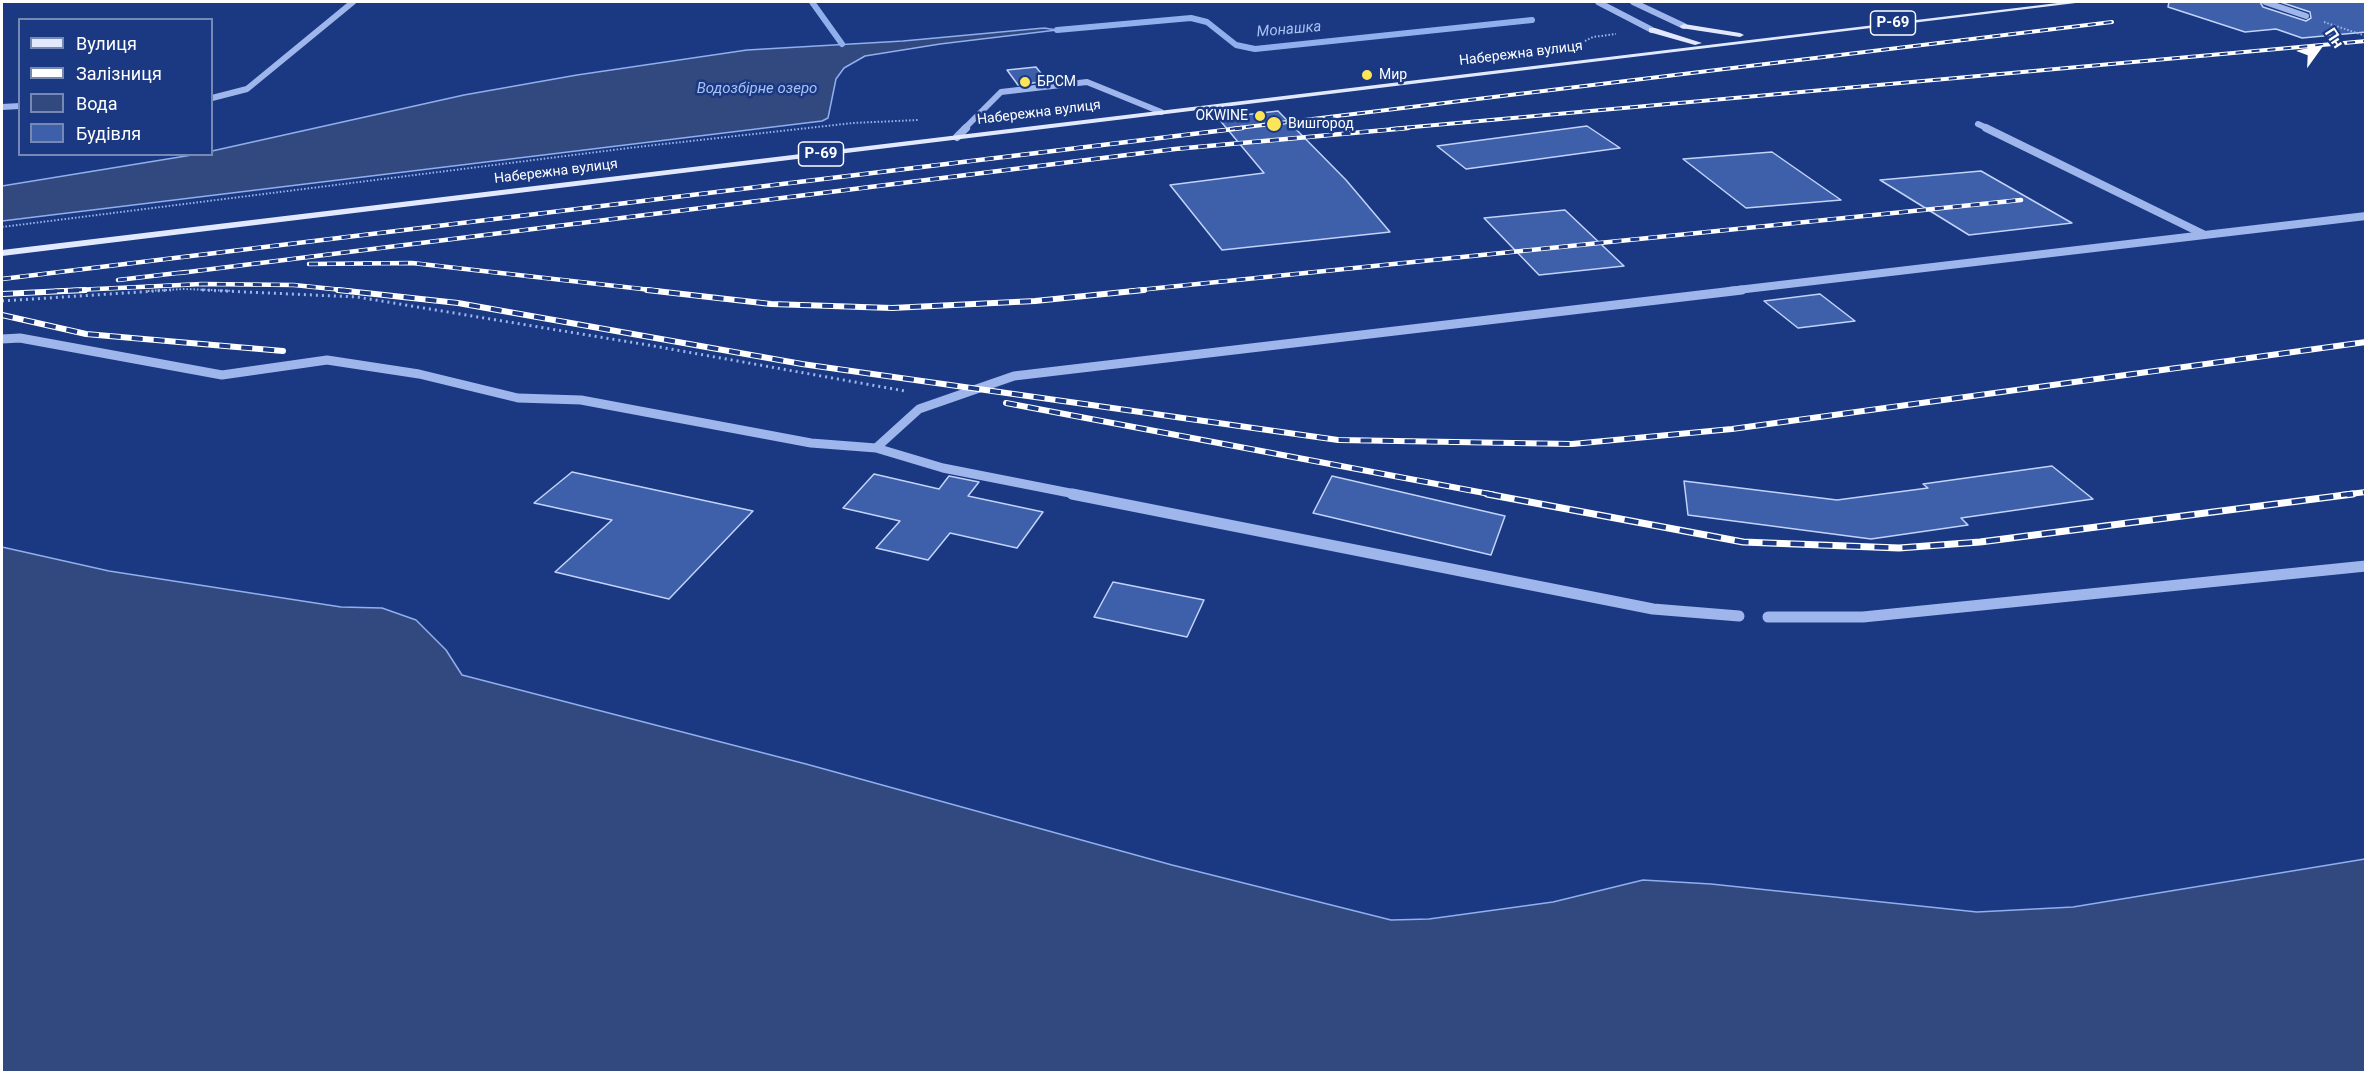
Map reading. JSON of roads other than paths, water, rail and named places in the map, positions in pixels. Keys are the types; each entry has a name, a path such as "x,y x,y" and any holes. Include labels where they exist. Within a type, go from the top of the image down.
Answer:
{"main road":[{"name":"Набережна вулиця","path":"2,253 1640,53 2080,2"},
{"path":"1684,26 1702,38 1707,45"},
{"path":"1684,26 1729,34 1782,36"},
{"path":"1640,53 1655,42 1652,30 1707,45"}],"street":[{"path":"213,98 247,89 353,2"},
{"path":"1598,2 1652,30"},
{"path":"1633,2 1684,26"},
{"path":"2265,2 2306,16"},
{"path":"957,137 1001,92 1087,82 1161,112"},
{"path":"2,107 18,106"},
{"path":"1978,124 2204,234"},
{"path":"876,448 919,409 1014,376 2366,216"},
{"path":"2,339 20,338 222,375 327,360 419,374 518,398 582,400 811,443 876,448 943,468 1653,609 1739,616"},
{"path":"1768,617 1863,617 2366,566"}],"water":[{"name":"Водозбірне озеро","path":"1044,28 1057,30 940,44 865,56 844,68 836,79 828,118 822,121 2,221 2,186 186,156 213,156 213,151 464,95 577,75 747,50 903,41"},
{"path":"2,547 109,571 341,607 382,608 416,620 446,650 462,675 806,764 1172,865 1391,920 1429,919 1553,902 1643,880 1711,884 1977,912 2073,907 2365,859 2365,1072 2,1072"}],"waterway":[{"path":"812,2 842,44"},
{"name":"Монашка","path":"1057,30 1191,18 1207,22 1236,45 1255,49 1532,20"}],"railway":[{"path":"1230,129 2112,22"},
{"path":"1391,129 2366,41"},
{"path":"2,279 1242,128"},
{"path":"180,273 1175,149 1408,128"},
{"path":"1129,291 2021,200"},
{"path":"309,264 412,263 660,291"},
{"path":"118,280 186,272"},
{"path":"55,291 202,284 294,285 352,291"},
{"path":"2,294 85,290"},
{"path":"338,290 458,303 802,364 1338,440 1572,444 1732,429 2366,342"},
{"path":"647,290 771,304 892,308 1035,301 1144,290"},
{"path":"2,315 86,334 283,351"},
{"path":"1006,403 1495,495"},
{"path":"2341,495 2366,492"},
{"path":"1487,494 1743,542 1899,548 1980,542 2353,494"}],"place":[{"name":"Мир","path":"1367,75"},
{"name":"БРСМ","path":"1025,82"},
{"name":"OKWINE","path":"1260,116"},
{"name":"Вишгород","path":"1274,124"}]}
